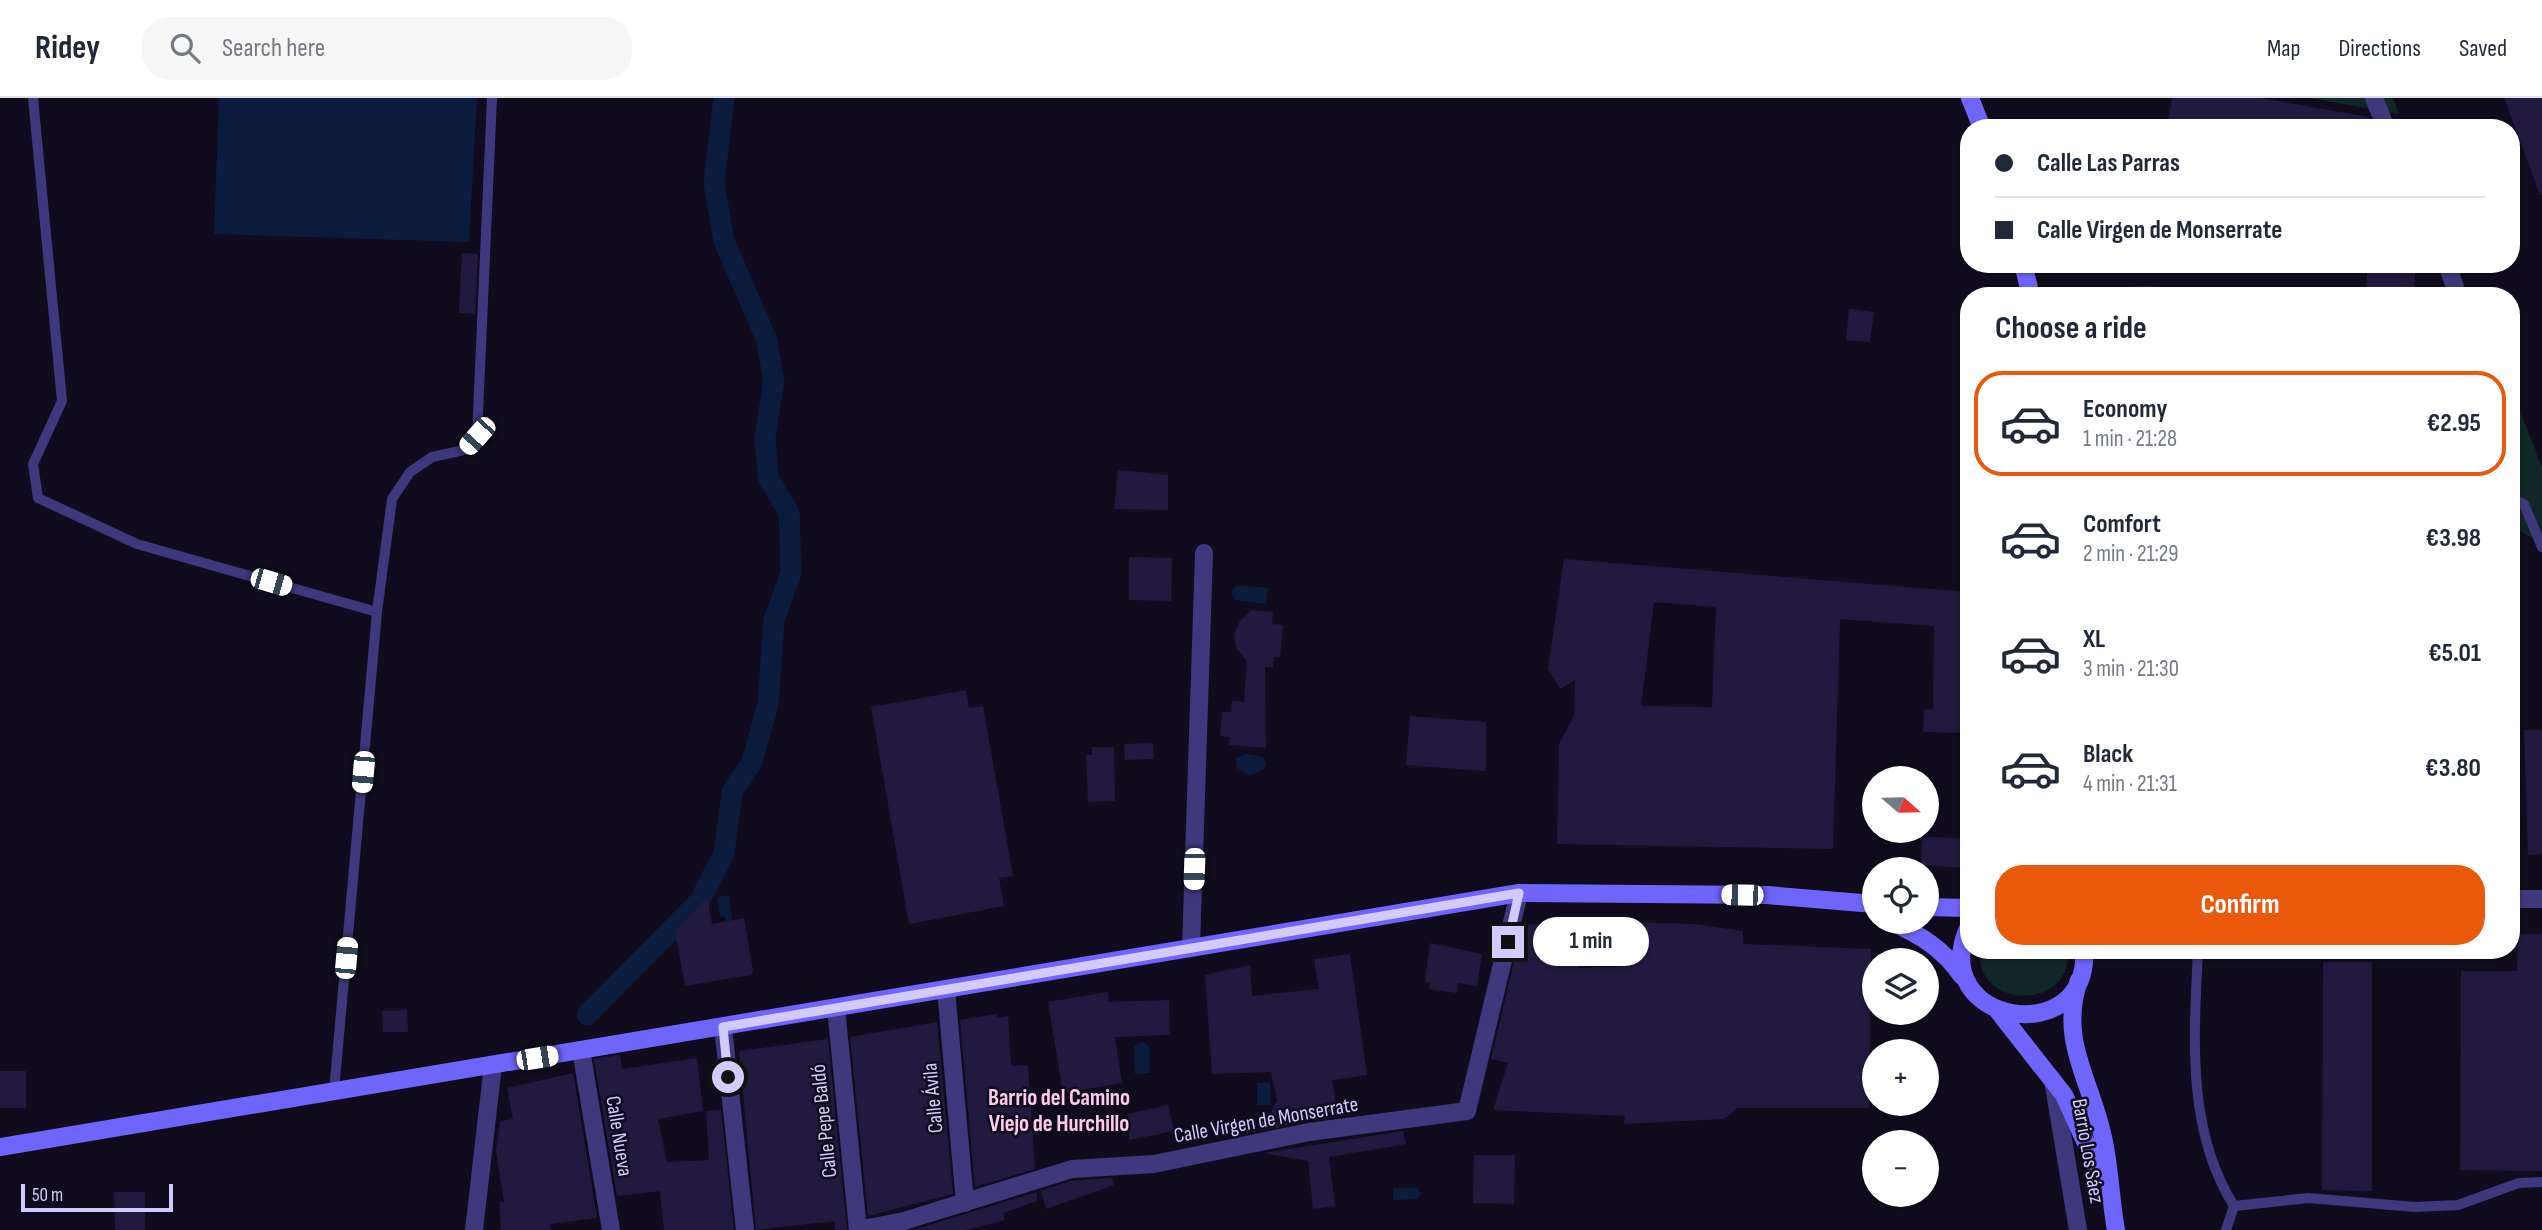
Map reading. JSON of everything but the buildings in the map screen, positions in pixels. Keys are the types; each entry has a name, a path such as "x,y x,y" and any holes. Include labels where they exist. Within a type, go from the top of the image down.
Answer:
{"main road":[{"path":"1970,98 1978,119"},
{"path":"0,1147 1519,893 1766,895 1862,904"},
{"path":"1845,903 1862,910"},
{"path":"1939,907 1960,908"},
{"path":"1916,934 1947,954 1983,1002 1998,1011 2016,1016 2035,1015 2054,1008 2069,996 2080,980"},
{"path":"1962,959 1971,988"},
{"path":"2085,959 2073,998 2072,1040 2103,1134 2116,1230"},
{"path":"1998,1011 2064,1096 2088,1142 2110,1199"}],"street":[{"path":"2374,98 2382,119"},
{"path":"1191,948 1203,553"},
{"name":"Calle Virgen de Monserrate","path":"858,1230 965,1203 1072,1169 1154,1164 1310,1132 1467,1111 1519,893"},
{"path":"2520,899 2542,899"},
{"name":"Calle Ávila","path":"946,989 965,1203"},
{"name":"Calle Pepe Baldó","path":"836,1008 858,1230"},
{"path":"723,1027 745,1230"},
{"name":"Calle Nueva","path":"581,1050 611,1230"},
{"path":"474,1230 493,1065"},
{"name":"Barrio Los Sáez","path":"2053,1080 2078,1230"}],"lane":[{"path":"33,98 62,401 33,464 38,498 137,544 377,612"},
{"path":"334,1091 377,612 392,499 410,471 432,457 464,450 477,436 492,98"},
{"path":"2520,501 2524,503 2542,547"},
{"path":"2198,959 2194,1052 2197,1098 2220,1184 2234,1206"},
{"path":"2234,1206 2308,1198 2415,1207 2458,1205 2519,1183 2542,1182"},
{"path":"2226,1230 2234,1206"}],"green space":[{"path":"2310,98 2393,98 2399,114"},
{"path":"2520,411 2542,467 2542,538 2528,536 2520,531"},
{"path":"1981,959 2067,959 2065,970 2056,984 2041,993 2024,996 2007,993 1992,984 1983,970"}],"water":[{"path":"219,98 477,98 469,242 214,234"},
{"path":"1237,585 1268,588 1266,604 1235,600 1231,592"},
{"path":"1247,754 1263,757 1266,763 1264,769 1250,776 1237,768 1236,758"},
{"path":"729,895 732,920 726,921 725,917 720,917 718,897"},
{"path":"1143,1042 1149,1046 1150,1073 1135,1074 1134,1046"},
{"path":"1270,1082 1271,1105 1257,1105 1257,1083"},
{"path":"1393,1188 1417,1188 1421,1194 1417,1199 1393,1200"}],"waterway":[{"path":"587,1015 699,902 724,853 732,792 752,762 768,704 774,620 791,573 789,513 768,477 765,436 774,380 766,338 724,241 714,183 724,98"}],"district":[{"name":"Barrio del Camino Viejo de Hurchillo","path":"1059,1111"}],"route":[{"path":"728,1077 723,1027 1519,893 1508,942"}]}
